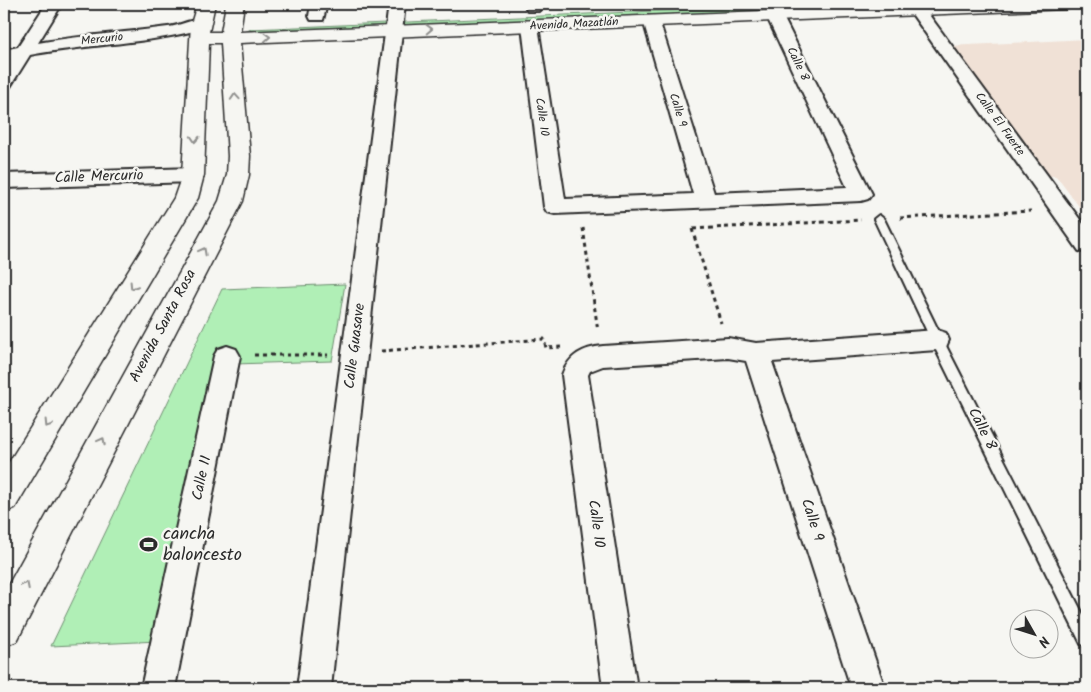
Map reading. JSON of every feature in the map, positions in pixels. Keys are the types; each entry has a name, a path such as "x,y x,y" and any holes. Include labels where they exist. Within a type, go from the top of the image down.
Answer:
{"street":[{"path":"4,83 54,4"},
{"name":"Avenida Mazatlán","path":"202,22 532,12 774,15 915,7 1067,4"},
{"name":"Avenida Mazatlán","path":"619,5 650,12"},
{"name":"Avenida Mazatlán","path":"514,8 532,12 552,7"},
{"name":"Calle El Fuerte","path":"915,7 1084,235"},
{"path":"298,17 318,10 337,15"},
{"name":"Avenida Mazatlán","path":"391,15 416,12"},
{"name":"Calle 10","path":"532,12 555,207 580,206"},
{"name":"Calle 9","path":"650,12 695,201"},
{"name":"Calle Guasave","path":"314,688 354,354 391,15"},
{"name":"Calle 8","path":"695,201 860,194 774,15"},
{"name":"Avenida Mazatlán","path":"232,21 279,19"},
{"name":"Avenida Santa Rosa","path":"4,628 231,201 238,175 239,156 232,21"},
{"path":"6,489 186,198 193,175 202,22"},
{"name":"Mercurio","path":"4,56 68,43 172,32 202,22"},
{"name":"Calle Mercurio","path":"4,181 193,175"},
{"path":"580,206 695,201"},
{"path":"583,355 728,348 756,353 937,340"},
{"name":"Calle 9","path":"756,353 868,688"},
{"name":"Calle 10","path":"583,355 575,375 620,688"},
{"name":"Calle 11","path":"158,688 227,356"}],"lane":[{"name":"Calle 8","path":"879,219 937,340 1087,638"}],"path":[{"path":"695,201 728,348"},
{"path":"227,356 354,354 544,339 546,348 583,355 580,206"}],"shaded area":[{"path":"1087,39 1087,217 1056,176 1046,176 948,46"}],"green space":[{"path":"811,4 900,4 893,6 250,35 245,32 251,29"},
{"path":"345,284 332,361 234,364 180,640 51,646 222,289"}],"place":[{"name":"cancha baloncesto","path":"149,544"}]}
